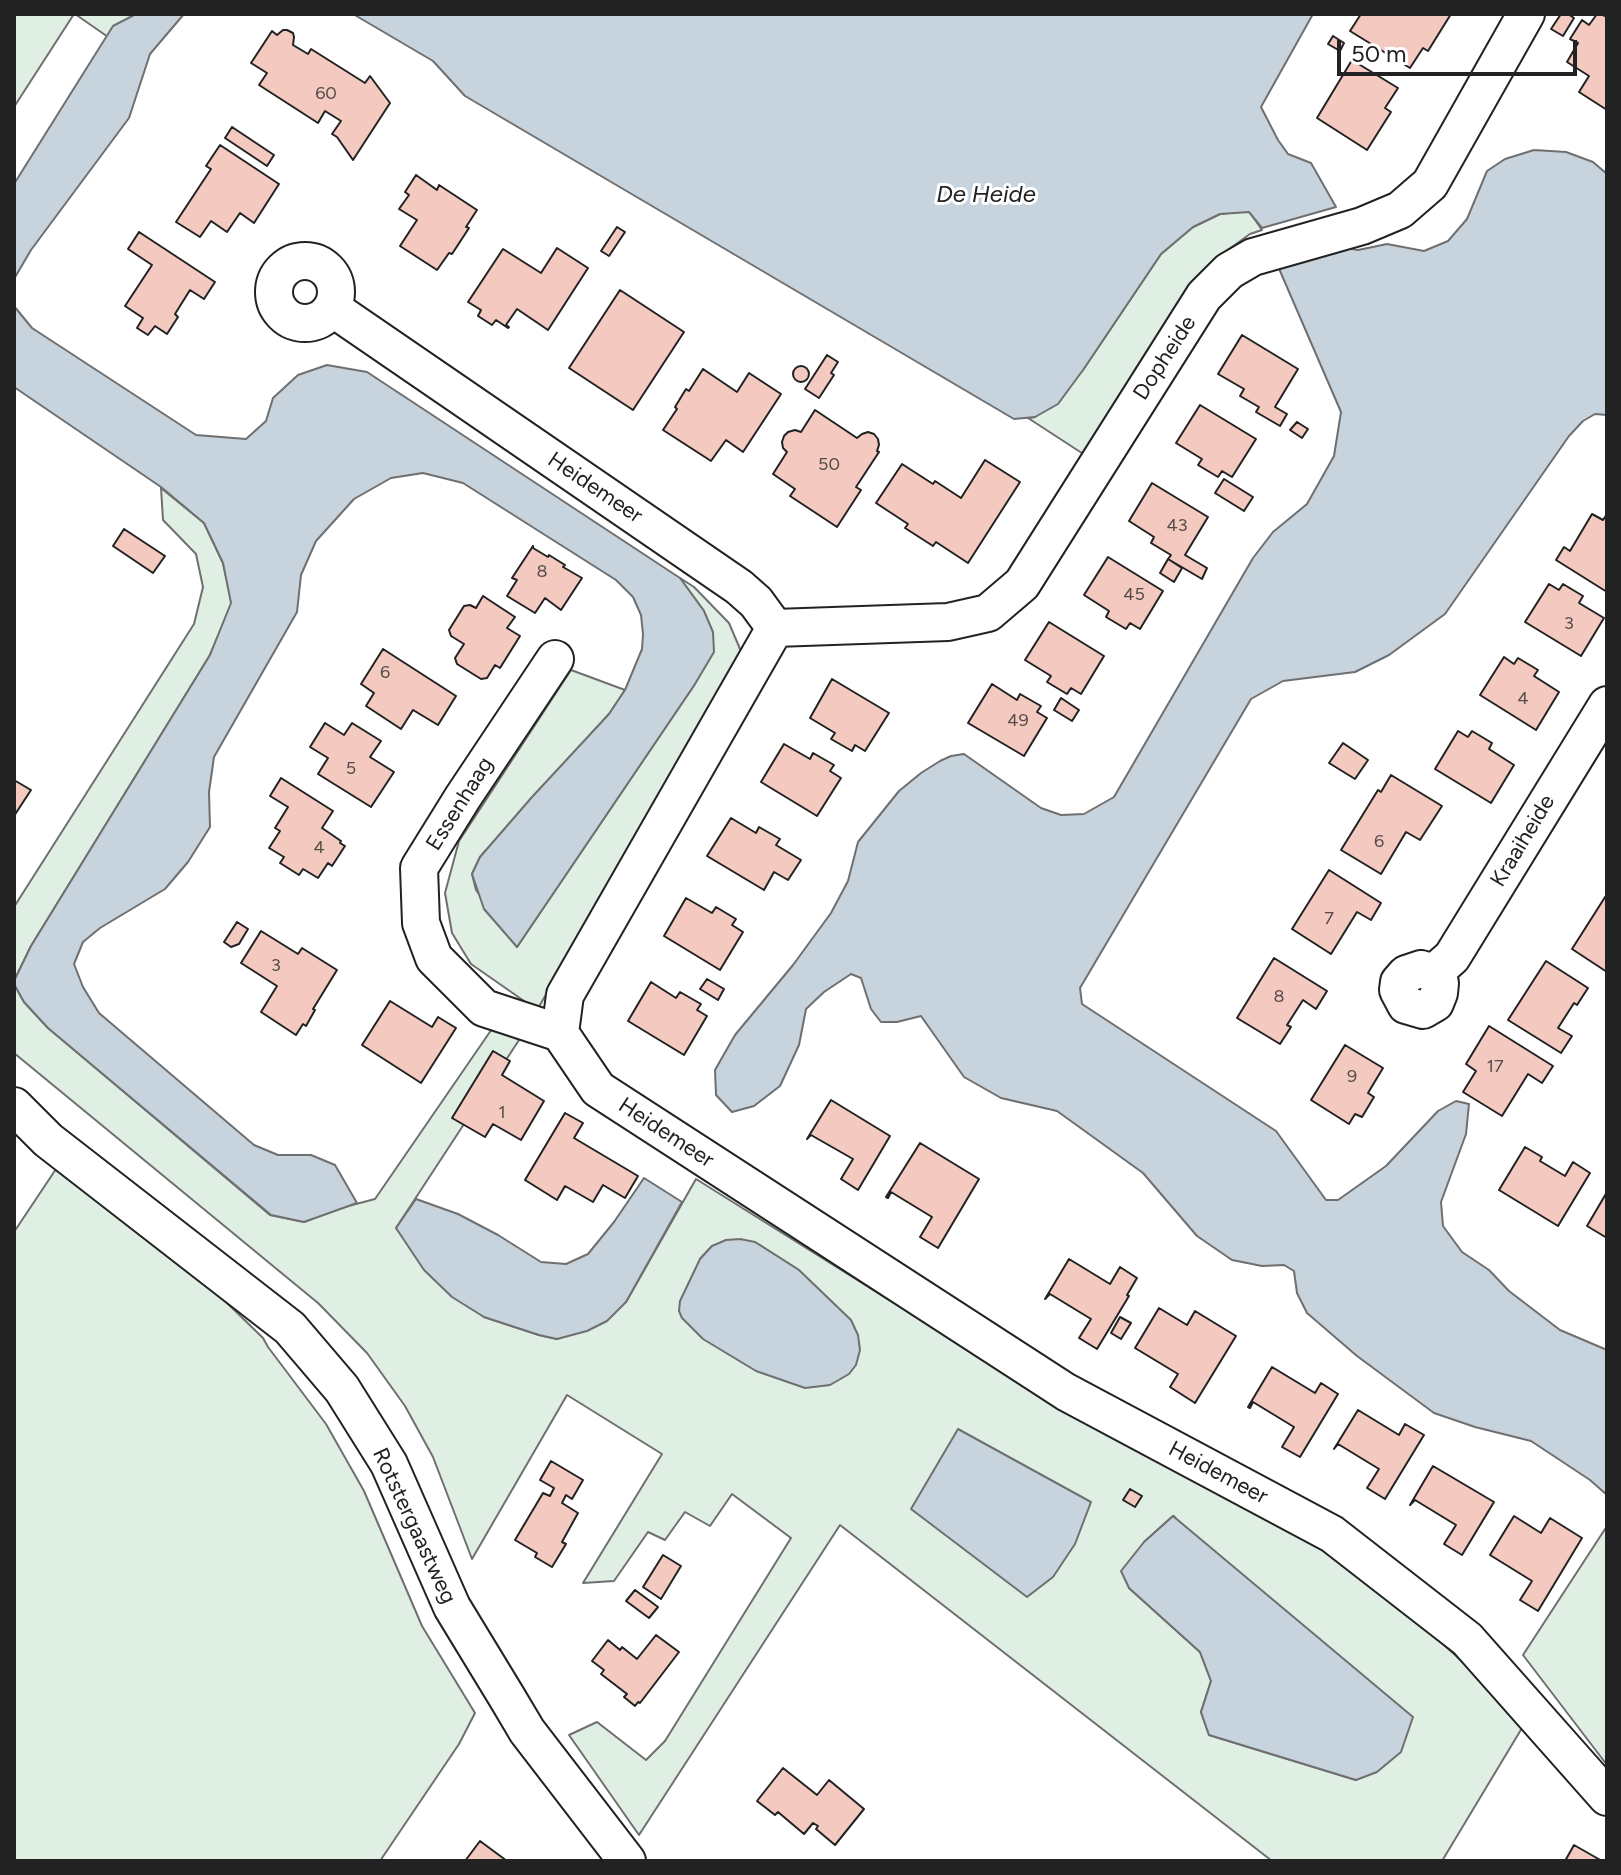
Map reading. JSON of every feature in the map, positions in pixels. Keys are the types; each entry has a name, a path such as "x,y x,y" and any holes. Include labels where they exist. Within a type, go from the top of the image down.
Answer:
{"street":[{"name":"Dopheide","path":"775,628 948,622 988,613 1022,584 1204,296 1229,271 1253,257 1362,226 1400,210 1430,184 1526,14"},
{"name":"Heidemeer","path":"332,308 739,587 756,602 775,628"},
{"path":"560,1033 565,995 775,628"},
{"name":"Essenhaag","path":"555,659 419,868 421,923 434,958 484,1008 560,1033"},
{"name":"Kraaiheide","path":"1434,973 1452,957 1607,705"},
{"name":"Heidemeer","path":"560,1033 598,1089 642,1118 1066,1392 1332,1534 1467,1639 1607,1797"},
{"name":"Rotstergaastweg","path":"14,1106 48,1140 290,1328 342,1389 389,1464 452,1607 527,1731 627,1861"}],"green space":[{"path":"14,14 74,14 14,107"},
{"path":"75,14 148,14 121,46"},
{"path":"1249,211 1262,230 1250,234 1218,257 1191,291 1088,457 1028,418 1035,417 1083,370 1161,254 1193,227 1220,214"},
{"path":"161,488 204,523 223,563 232,603 210,655 31,946 14,981 14,907 194,624 203,587 196,554 163,520"},
{"path":"680,578 694,587 729,623 743,656 537,1010 471,964 452,933 445,893 459,841 571,670 625,690 609,714 480,857 472,874 476,890 517,947 695,684 704,611"},
{"path":"14,984 24,1002 48,1028 270,1215 304,1222 333,1210 375,1199 496,1023 521,1037 396,1228 484,1317 557,1339 626,1302 696,1179 993,1365 1315,1540 1393,1599 1486,1683 1525,1723 1442,1861 1272,1861 840,1525 639,1835 569,1735 597,1722 646,1760 665,1741 791,1538 732,1494 710,1526 685,1512 665,1540 648,1532 614,1581 583,1583 662,1454 567,1395 472,1559 433,1457 405,1406 367,1353 318,1303 14,1053","holes":["755,1242 799,1270 700,1259 712,1246","1174,1516 1356,1780 1209,1735 1201,1712 1211,1681 1200,1652 1129,1588 1144,1542"]},
{"path":"58,1166 224,1300 263,1338 326,1424 364,1491 422,1626 475,1713 459,1744 380,1861 14,1861 14,1232"},
{"path":"1607,1526 1607,1765 1523,1655"}],"water":[{"path":"136,14 184,14 150,54 129,118 31,250 14,279 14,184 113,26"},
{"name":"De Heide","path":"353,14 1313,14 1261,107 1288,154 1311,163 1336,207 1262,228 1249,212 1220,214 1193,227 1161,254 1058,404 1035,417 1014,419 465,96 433,61"},
{"path":"1534,150 1566,152 1593,162 1607,174 1607,415 1595,414 1583,421 1569,436 1445,614 1389,655 1355,672 1283,681 1251,699 1080,988 1082,1004 1276,1131 1326,1200 1338,1200 1386,1166 1438,1111 1456,1101 1469,1104 1466,1134 1441,1202 1443,1226 1462,1252 1489,1270 1509,1291 1560,1330 1607,1350 1607,1495 1531,1441 1434,1413 1357,1356 1307,1313 1297,1293 1294,1271 1284,1265 1262,1266 1232,1260 1197,1236 1143,1173 1057,1111 1001,1098 964,1077 921,1016 881,1022 871,1009 861,978 851,974 806,1009 799,1045 780,1086 754,1106 732,1112 716,1095 715,1070 735,1035 831,913 848,881 858,842 899,791 921,773 951,756 964,754 1041,808 1061,815 1084,814 1114,797 1253,558 1273,532 1307,504 1334,456 1341,412 1277,264 1348,235 1352,249 1358,250 1387,244 1424,251 1448,241 1467,219 1487,171 1505,159"},
{"path":"14,306 32,328 196,435 246,439 266,421 273,398 298,375 327,365 367,372 680,578 704,611 713,632 714,652 695,684 517,947 484,909 472,874 480,857 609,714 625,690 642,649 641,615 633,597 616,580 463,483 423,473 391,478 354,499 316,541 301,575 297,612 214,757 209,792 210,827 188,862 165,889 100,928 83,942 74,964 83,987 99,1013 254,1145 278,1155 311,1155 335,1165 357,1203 304,1222 271,1215 48,1028 24,1002 14,984 31,946 210,655 231,603 223,563 204,523 161,487 14,387"},
{"path":"644,1178 682,1202 626,1302 607,1321 587,1331 557,1339 484,1317 452,1297 424,1270 396,1228 416,1199 458,1214 541,1262 566,1264 588,1254"},
{"path":"726,1240 755,1242 799,1270 851,1320 860,1350 856,1365 849,1374 830,1385 805,1388 756,1371 703,1339 682,1318 680,1301 700,1259 712,1246"},
{"path":"958,1429 1091,1502 1075,1544 1053,1577 1027,1597 911,1509"},
{"path":"1173,1516 1413,1717 1401,1752 1377,1772 1356,1780 1209,1735 1201,1712 1211,1681 1200,1652 1129,1588 1121,1571 1144,1542"}],"building":[{"path":"1361,14 1451,14 1428,51 1423,48 1410,68 1350,31"},
{"path":"1561,14 1574,18 1563,36 1551,29"},
{"path":"1597,14 1607,17 1607,110 1579,92 1589,76 1567,62 1578,43 1570,39 1582,20 1589,25"},
{"path":"283,30 293,33 293,45 308,54 311,49 365,83 370,76 390,103 353,160 332,134 341,121 325,111 318,123 259,85 267,73 251,63 272,31 277,35"},
{"path":"1333,36 1344,43 1340,51 1328,44"},
{"path":"1352,60 1398,88 1385,108 1391,112 1367,150 1317,118"},
{"path":"232,127 274,155 267,166 225,138"},
{"path":"220,145 279,184 254,223 240,213 227,232 211,221 200,237 176,222 211,169 206,166"},
{"path":"416,175 437,190 439,185 477,210 452,254 449,253 437,270 400,246 417,220 399,209 409,195 405,192"},
{"path":"617,227 625,232 609,256 601,251"},
{"path":"139,232 215,282 204,299 190,290 167,334 155,326 148,335 137,328 143,318 125,306 152,265 128,249"},
{"path":"557,248 588,268 548,330 517,309 506,325 508,328 496,320 492,325 478,316 481,310 468,302 503,249 541,273"},
{"path":"620,290 684,332 633,410 569,368"},
{"path":"1242,335 1298,369 1275,407 1287,414 1280,426 1256,412 1259,407 1240,396 1244,389 1218,374"},
{"path":"827,355 838,362 831,373 834,375 819,398 805,389"},
{"path":"801,366 807,368 807,380 801,382 795,380 793,374 795,368"},
{"path":"703,369 737,392 749,373 781,394 743,452 726,440 711,461 663,430 686,389 689,391"},
{"path":"1200,405 1256,439 1232,477 1222,471 1218,477 1198,465 1202,459 1176,443"},
{"path":"815,410 857,438 868,432 878,439 879,452 856,487 861,490 837,527 790,496 795,489 773,474 787,452 783,448 784,436 795,430 801,432"},
{"path":"1297,422 1308,429 1302,438 1290,430"},
{"path":"985,460 1020,482 968,563 936,542 933,546 905,528 908,524 876,503 902,464 961,498"},
{"path":"1224,479 1253,497 1244,511 1215,493"},
{"path":"1152,483 1208,517 1185,555 1207,568 1202,579 1168,559 1171,555 1151,543 1154,537 1129,521"},
{"path":"1592,514 1603,520 1607,514 1607,592 1556,560 1564,547 1570,551"},
{"path":"124,529 165,556 153,573 113,546"},
{"path":"533,546 582,578 561,610 545,598 535,613 507,596 517,580 512,578"},
{"path":"1108,557 1163,591 1140,629 1130,623 1126,629 1106,617 1109,611 1084,595"},
{"path":"1168,559 1182,568 1174,582 1160,573"},
{"path":"1549,584 1559,590 1563,584 1583,596 1579,603 1604,618 1581,656 1525,622"},
{"path":"483,596 515,617 507,628 520,636 500,668 495,665 487,678 481,679 457,664 455,658 464,644 451,636 449,630 464,606 476,608"},
{"path":"1049,622 1104,656 1081,694 1071,688 1067,694 1047,682 1051,676 1025,660"},
{"path":"383,649 456,696 438,725 413,710 401,729 366,706 374,693 361,684"},
{"path":"1504,657 1514,664 1518,658 1538,670 1534,676 1559,692 1536,730 1480,695"},
{"path":"832,679 889,713 865,751 855,745 852,751 831,739 835,733 810,718"},
{"path":"992,684 1017,700 1020,694 1041,706 1037,712 1047,718 1024,756 968,723"},
{"path":"1061,698 1079,710 1072,721 1054,710"},
{"path":"325,723 344,735 352,723 381,741 370,757 394,772 371,807 318,774 328,758 310,747"},
{"path":"1458,731 1468,737 1472,731 1492,743 1489,749 1514,765 1491,803 1435,769"},
{"path":"1343,743 1368,760 1355,779 1329,763"},
{"path":"784,744 810,759 813,753 834,765 830,771 841,778 817,816 761,782"},
{"path":"1391,775 1442,806 1420,840 1406,832 1381,874 1341,850 1378,790 1381,792"},
{"path":"281,778 333,811 322,828 345,846 332,866 328,863 318,878 303,869 299,875 280,863 284,857 269,848 280,831 275,828 288,807 270,796"},
{"path":"14,780 31,790 14,816"},
{"path":"731,818 756,833 759,827 780,839 776,845 801,860 788,880 774,872 764,890 707,856"},
{"path":"1329,870 1381,903 1371,920 1357,912 1331,954 1292,929"},
{"path":"1607,894 1607,972 1572,949"},
{"path":"686,898 712,913 716,907 736,919 732,925 743,932 720,970 664,936"},
{"path":"237,922 248,929 239,944 231,947 224,942"},
{"path":"261,931 298,954 302,948 337,970 306,1026 303,1024 296,1035 261,1012 277,986 241,963"},
{"path":"1274,958 1327,991 1316,1009 1303,1000 1287,1025 1291,1027 1280,1044 1237,1018"},
{"path":"1546,961 1588,988 1558,1028 1572,1036 1561,1053 1508,1020"},
{"path":"707,979 724,989 718,1000 700,989"},
{"path":"651,982 676,998 680,992 701,1004 697,1010 707,1016 684,1055 628,1021"},
{"path":"390,1001 432,1027 438,1017 456,1028 421,1083 362,1045"},
{"path":"1489,1026 1553,1066 1542,1083 1528,1074 1502,1116 1463,1092 1476,1071 1466,1064"},
{"path":"1345,1045 1383,1068 1368,1093 1374,1097 1362,1117 1355,1114 1349,1124 1311,1100"},
{"path":"493,1051 510,1061 502,1075 544,1101 521,1140 493,1124 485,1137 452,1118"},
{"path":"831,1100 890,1136 858,1190 841,1179 853,1159 811,1135 807,1139"},
{"path":"565,1113 583,1123 574,1138 638,1176 625,1198 603,1185 593,1202 565,1186 557,1200 525,1180"},
{"path":"920,1143 979,1179 938,1248 920,1237 932,1217 891,1192 886,1197"},
{"path":"1525,1147 1542,1157 1540,1161 1565,1176 1573,1162 1590,1173 1558,1226 1499,1190"},
{"path":"1607,1192 1607,1238 1587,1226"},
{"path":"1069,1259 1110,1284 1120,1267 1137,1278 1097,1349 1079,1338 1091,1319 1050,1294 1045,1299"},
{"path":"1159,1308 1187,1325 1195,1311 1236,1336 1195,1403 1170,1387 1178,1374 1135,1348"},
{"path":"1120,1317 1131,1323 1121,1339 1111,1333"},
{"path":"1272,1367 1315,1393 1321,1383 1338,1394 1300,1457 1282,1447 1294,1427 1253,1402 1248,1407"},
{"path":"1358,1410 1399,1435 1405,1424 1424,1435 1385,1499 1367,1488 1379,1469 1338,1444 1334,1449"},
{"path":"551,1461 583,1480 572,1499 566,1495 562,1503 578,1513 562,1542 566,1544 552,1567 535,1557 537,1553 515,1540 543,1493 550,1496 554,1488 540,1480"},
{"path":"1433,1466 1494,1502 1462,1555 1444,1544 1456,1525 1415,1500 1410,1505"},
{"path":"1130,1489 1142,1496 1135,1507 1123,1500"},
{"path":"1514,1516 1541,1533 1550,1518 1582,1538 1538,1611 1520,1600 1532,1581 1490,1555"},
{"path":"663,1555 681,1566 661,1599 643,1587"},
{"path":"635,1590 658,1607 649,1618 626,1601"},
{"path":"656,1635 679,1652 635,1706 624,1697 627,1694 601,1674 604,1670 592,1661 608,1640 637,1659"},
{"path":"783,1768 817,1795 829,1780 864,1809 835,1845 813,1823 804,1834 778,1812 775,1815 757,1801"},
{"path":"480,1841 507,1861 465,1861"},
{"path":"1574,1845 1602,1861 1565,1861"}]}
